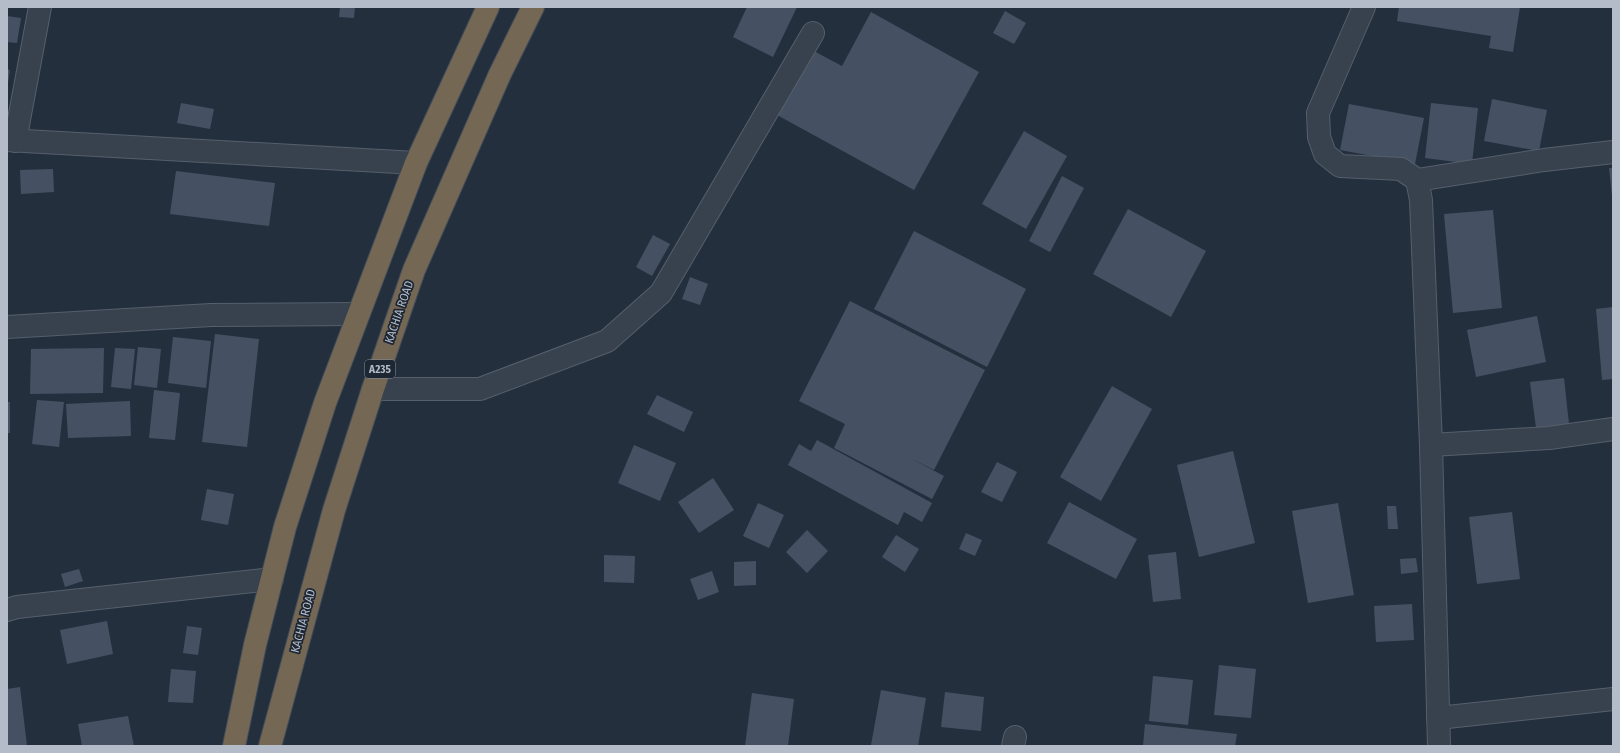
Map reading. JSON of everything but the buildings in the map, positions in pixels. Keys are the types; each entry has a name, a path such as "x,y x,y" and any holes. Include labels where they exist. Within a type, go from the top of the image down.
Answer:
{"highway":[{"path":"234,746 256,645 285,527 318,425 357,314 416,163 488,7"},
{"name":"KACHIA ROAD","path":"270,746 334,510 373,389 414,270 500,74 533,7"}],"street":[{"path":"40,7 11,140 416,163"},
{"path":"1364,7 1318,113 1319,137 1325,154 1340,166 1401,169 1417,180 1544,160 1613,152"},
{"path":"373,389 480,389 607,341 662,293 813,34"},
{"path":"1417,180 1421,200 1431,445 1439,746"},
{"path":"7,327 211,315 357,314"},
{"path":"1431,445 1549,438 1601,432 1613,428"},
{"path":"7,610 17,607 272,579"},
{"path":"1438,718 1613,699"}]}
